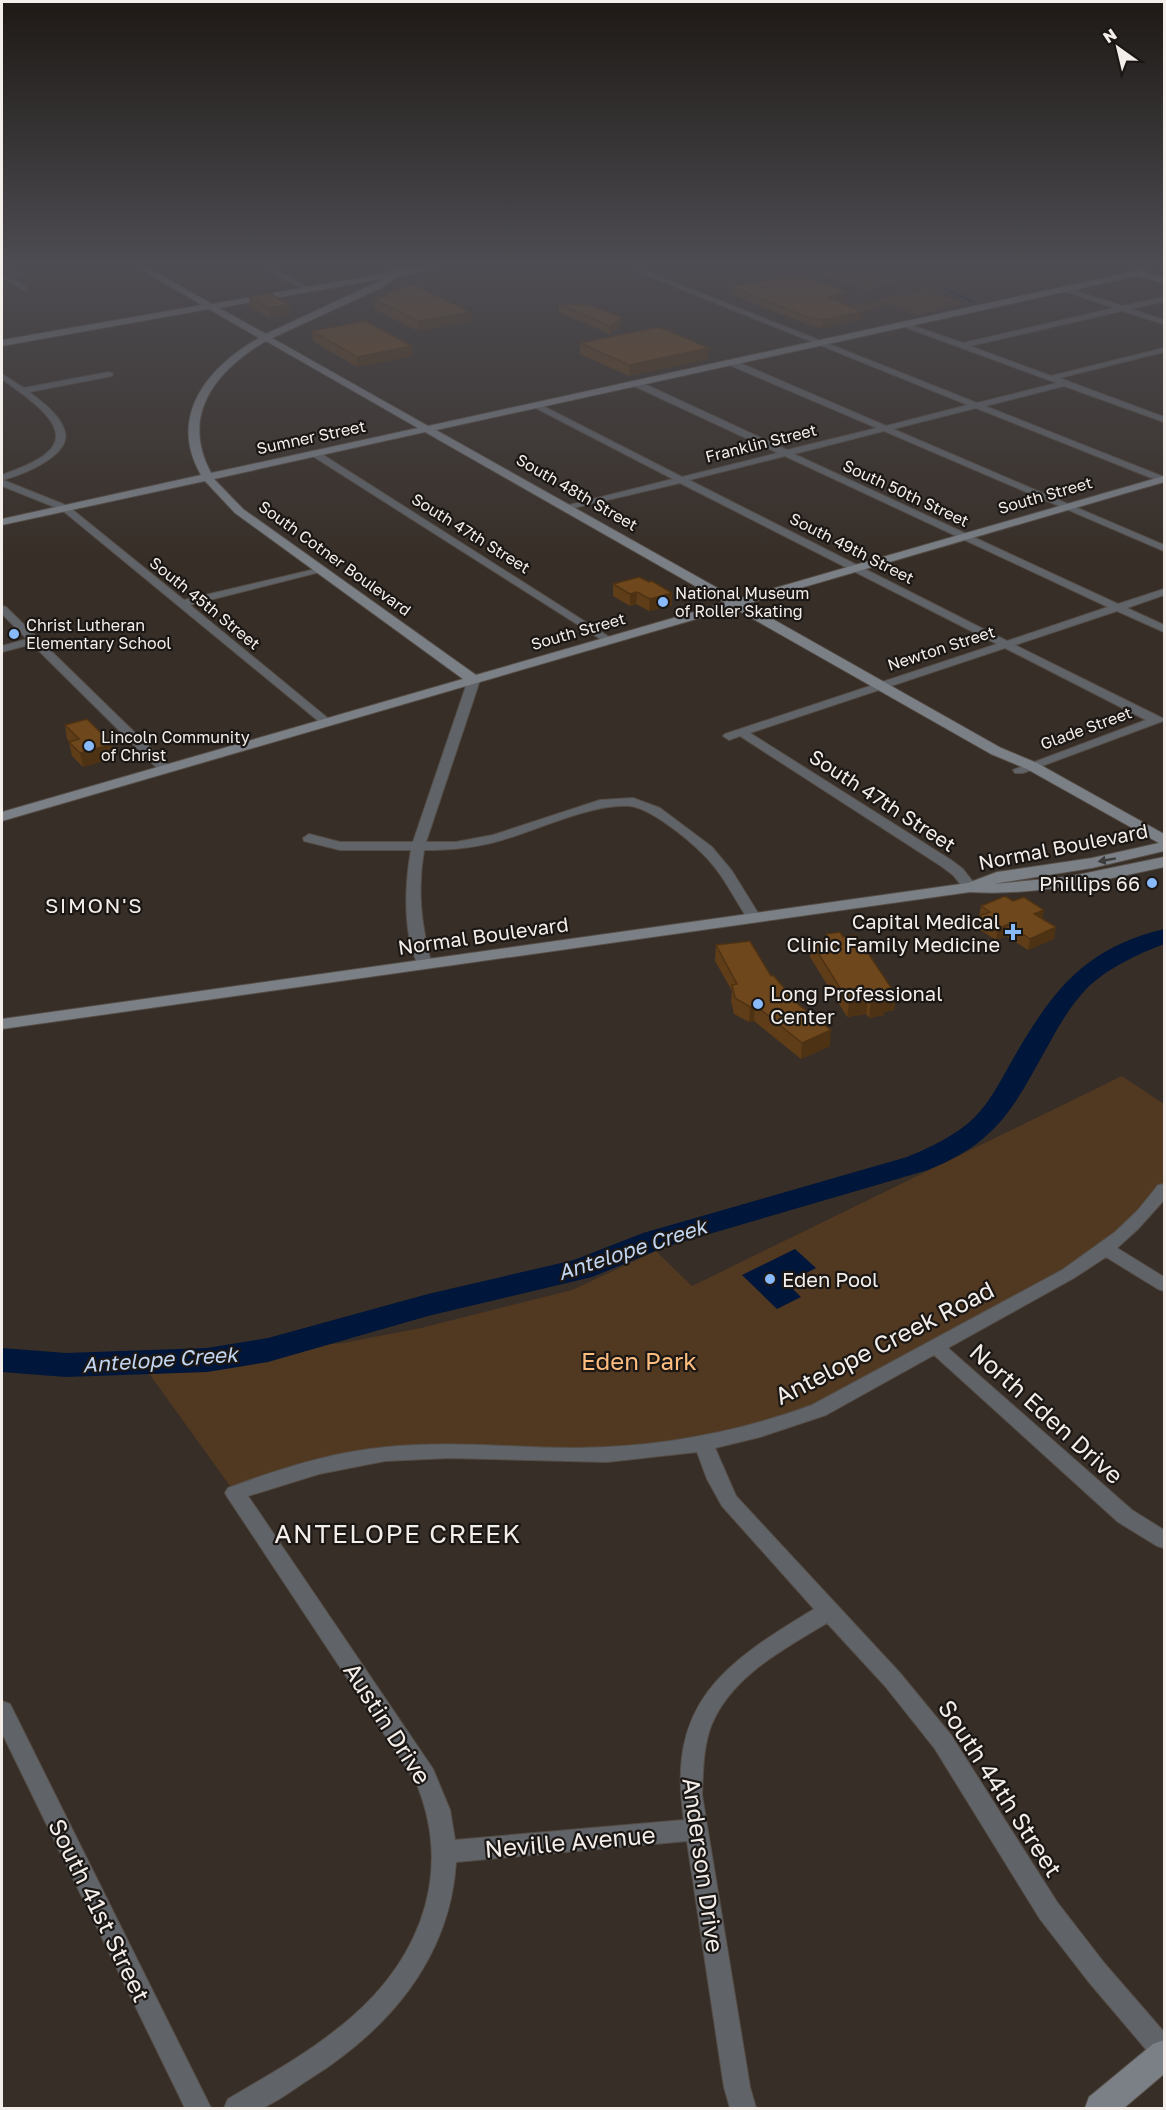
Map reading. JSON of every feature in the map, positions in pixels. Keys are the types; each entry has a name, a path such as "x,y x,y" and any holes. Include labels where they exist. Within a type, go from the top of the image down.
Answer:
{"main road":[{"name":"South Cotner Boulevard","path":"229,364 207,389 196,409 194,447 197,460 207,477 239,511 474,680"},
{"name":"South 48th Street","path":"315,364 1026,768 1163,850"},
{"name":"Sumner Street","path":"2,522 719,364"},
{"name":"South Street","path":"2,817 1164,479"},
{"name":"Normal Boulevard","path":"2,1024 970,887 1007,889 1097,876 1163,850"},
{"path":"1100,2109 1164,2053"}],"street":[{"path":"736,364 1164,548"},
{"path":"876,364 1164,479"},
{"path":"1015,364 1164,420"},
{"path":"1051,378 1106,364"},
{"path":"22,391 109,374"},
{"path":"2,376 57,418 63,432 55,450 40,462 2,478"},
{"name":"South 50th Street","path":"635,383 1164,629"},
{"name":"Franklin Street","path":"568,508 1066,384"},
{"name":"South 49th Street","path":"534,405 855,569 1160,718"},
{"name":"South 47th Street","path":"314,453 609,640"},
{"name":"South 45th Street","path":"2,483 65,508 326,722"},
{"path":"182,604 320,569"},
{"name":"Newton Street","path":"735,734 1164,592"},
{"path":"2,609 165,769"},
{"path":"2,649 33,640"},
{"path":"425,964 419,947 413,907 412,880 416,847 474,680"},
{"name":"Glade Street","path":"1026,768 1160,718"},
{"name":"South 47th Street","path":"735,734 946,863 958,872 970,887"},
{"path":"309,838 337,846 416,847 478,843 598,804 616,801 633,802 656,812 706,850 727,874 753,918"},
{"name":"Antelope Creek Road","path":"235,1493 318,1466 406,1452 453,1450 575,1455 633,1453 704,1445 780,1425 819,1410 1068,1274 1106,1249 1135,1223 1164,1189"},
{"path":"1106,1249 1164,1285"},
{"name":"North Eden Drive","path":"936,1347 1125,1516 1164,1540"},
{"name":"South 44th Street","path":"704,1445 717,1479 729,1501 906,1695 943,1742 1033,1887 1078,1951 1164,2053"},
{"name":"Austin Drive","path":"235,1493 425,1776 437,1805 445,1852 443,1884 435,1919 420,1954 399,1987 372,2017 340,2043 237,2109"},
{"name":"Anderson Drive","path":"743,2109 737,2087 691,1795 690,1769 695,1739 714,1696 733,1674 752,1658 829,1611"},
{"name":"South 41st Street","path":"2,1711 198,2109"},
{"name":"Neville Avenue","path":"445,1852 696,1830"}],"green space":[{"name":"Eden Park","path":"1122,1076 1164,1104 1164,1189 1106,1249 819,1410 686,1448 406,1452 235,1493 135,1354 229,1353 343,1343 421,1328 572,1290 656,1251 692,1286"}],"water":[{"name":"Eden Pool","path":"795,1249 816,1268 787,1283 801,1297 777,1309 742,1275"}],"building":[{"path":"639,577 649,582 652,581 672,593 650,599 637,592 630,594 613,584"},
{"path":"87,719 112,744 80,753 69,742 79,739 65,725"},
{"path":"1005,896 1013,901 1024,897 1044,910 1034,914 1056,927 1030,939 1008,924 998,929 979,916 990,912 981,906"},
{"path":"840,932 843,937 856,935 896,995 883,997 886,1000 871,1002 868,999 849,1002 811,942 829,939 826,934"},
{"path":"750,941 771,976 773,975 799,1005 831,1030 802,1043 755,1005 750,1007 735,998 732,985 737,984 716,945"}],"waterway":[{"name":"Antelope Creek","path":"2,1360 66,1365 207,1360 268,1350 428,1305 581,1269 654,1240 907,1167 948,1150 983,1125 1002,1100 1054,1013 1080,981 1109,960 1164,936"}],"place":[{"name":"National Museum of Roller Skating","path":"663,602"},
{"name":"Christ Lutheran Elementary School","path":"14,634"},
{"name":"Lincoln Community of Christ","path":"89,746"},
{"name":"Phillips 66","path":"1152,883"},
{"name":"Capital Medical Clinic Family Medicine","path":"1013,932"},
{"name":"Long Professional Center","path":"758,1004"},
{"name":"Eden Pool","path":"770,1279"}],"district":[{"name":"SIMON'S","path":"94,905"},
{"name":"ANTELOPE CREEK","path":"398,1533"}]}
